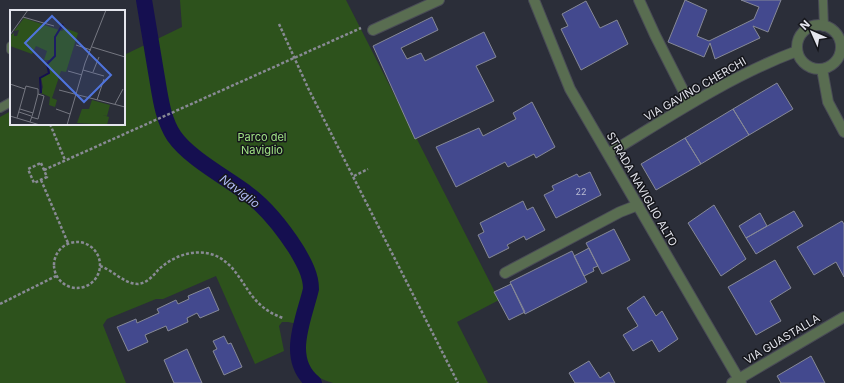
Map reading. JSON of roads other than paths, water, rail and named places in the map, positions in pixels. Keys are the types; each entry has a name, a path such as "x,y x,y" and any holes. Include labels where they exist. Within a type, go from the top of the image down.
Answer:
{"street":[{"path":"373,30 439,0"},
{"name":"STRADA NAVIGLIO ALTO","path":"534,0 570,89 638,205 737,382"},
{"path":"639,0 690,104"},
{"path":"816,25 824,27 832,30 839,38 841,49 839,57 831,65 822,69 815,69 805,64 800,58 797,51 798,41 803,32 808,28 816,25"},
{"name":"VIA GAVINO CHERCHI","path":"608,154 690,104 768,62 797,51"},
{"path":"822,69 828,102 844,132"},
{"path":"505,273 620,212 638,205"},
{"name":"VIA GUASTALLA","path":"737,382 844,317"}],"lane":[{"path":"823,0 824,27"},
{"path":"0,108 10,103"}],"waterway":[{"name":"Naviglio","path":"144,0 162,106 167,122 174,136 198,160 248,194 262,206 286,234 306,268 310,278 311,289 301,326 298,351 300,362 305,373 314,383"}],"park label":[{"name":"Parco del Naviglio","path":"262,143"}]}
